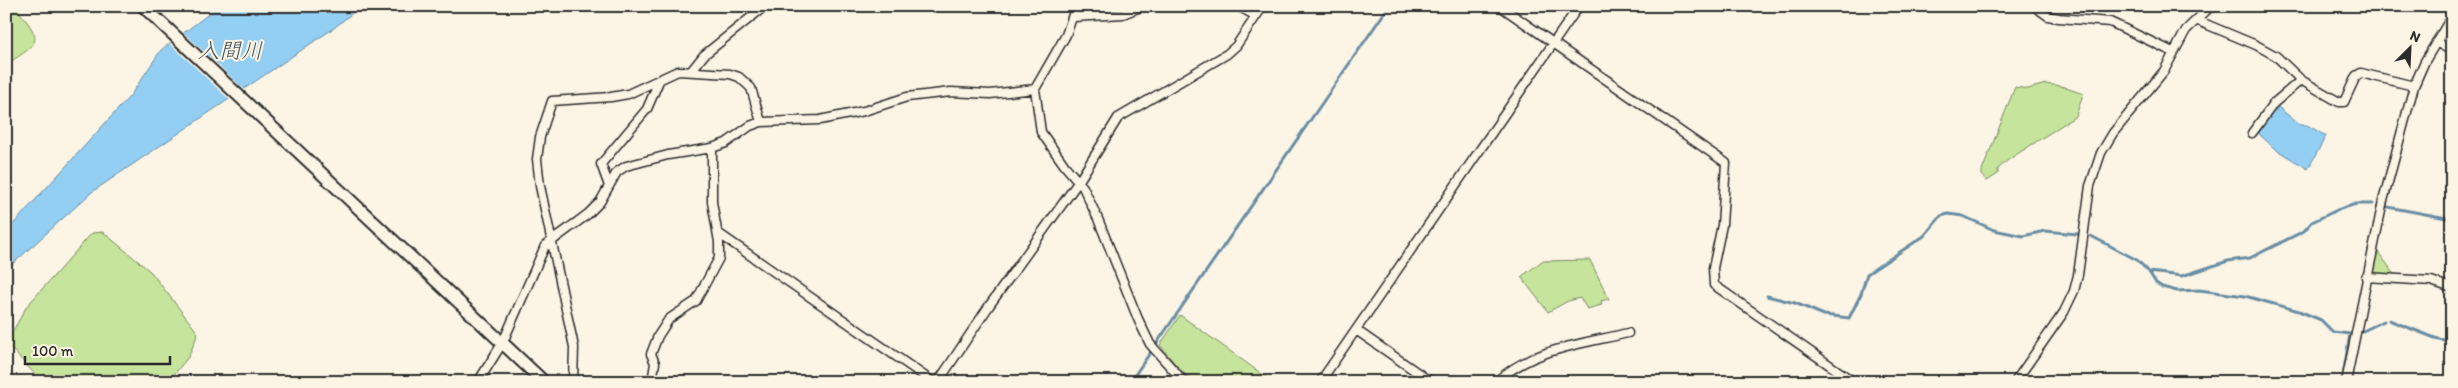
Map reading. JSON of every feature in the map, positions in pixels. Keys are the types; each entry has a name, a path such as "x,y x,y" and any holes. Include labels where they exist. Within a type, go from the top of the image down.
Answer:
{"street":[{"path":"143,6 544,382"},
{"path":"692,70 704,55 765,6"},
{"path":"1076,6 1074,17 1035,89 1042,132 1065,166 1079,181 1098,219 1138,319 1153,346 1184,382"},
{"path":"1074,17 1123,14 1143,6"},
{"path":"1238,6 1256,16"},
{"path":"938,382 989,306 1079,181 1118,118 1227,54 1236,46 1263,6"},
{"path":"1500,6 1726,163 1722,225 1713,268 1714,285 1854,382"},
{"path":"1320,382 1579,6"},
{"path":"2015,382 2064,312 2074,291 2078,275 2090,186 2101,153 2113,133 2164,71 2186,30 2211,6"},
{"path":"2450,6 2452,10"},
{"path":"2038,7 2048,16 2110,22 2173,52"},
{"path":"2346,382 2382,201 2414,86 2436,42 2452,16"},
{"path":"2196,20 2256,45 2276,56 2302,80 2341,102 2345,100 2356,76 2361,73 2414,86"},
{"path":"2436,42 2452,51"},
{"path":"573,382 574,347 540,186 537,159 540,137 552,101 628,94 659,82 678,71 692,70 730,74 739,77 746,83 754,96 761,122"},
{"path":"2252,132 2274,104 2302,80"},
{"path":"609,186 601,164 647,109 659,82"},
{"path":"478,382 503,342 545,246 588,214 600,202 617,172 626,166 668,155 712,148 726,143 750,126 761,122 805,123 827,119 907,97 951,92 990,94 1035,89"},
{"path":"652,382 655,363 651,354 658,336 669,319 696,301 719,258 718,233 712,202 712,148"},
{"path":"718,233 933,382"},
{"path":"2366,277 2431,281 2452,288"},
{"path":"1356,330 1430,382"},
{"path":"1496,382 1510,368 1536,355 1628,332"}],"green space":[{"path":"6,6 15,6 30,26 35,39 33,45 28,50 6,64"},
{"path":"2046,84 2061,86 2083,94 2076,116 2008,160 1998,169 1998,174 1987,181 1982,175 1982,171 2015,87 2028,89"},
{"path":"103,232 151,272 198,333 189,356 168,382 42,382 6,343 27,306 92,233"},
{"path":"2375,248 2393,272 2397,275 2370,273"},
{"path":"1590,260 1609,299 1601,301 1602,305 1587,309 1580,298 1568,301 1548,312 1521,277 1542,261"},
{"path":"1180,315 1273,382 1194,382 1176,365 1160,345"}],"water":[{"name":"入間川","path":"219,6 361,6 334,28 92,192 6,270 6,232 130,96 161,50"},
{"path":"2277,106 2300,125 2307,125 2326,136 2308,169 2275,149 2259,134 2262,124"}],"pier":[{"path":"183,32 246,91 231,101 168,42"}],"waterway":[{"path":"1130,382 1389,6"},
{"path":"2091,236 2137,260 2149,272 2182,276 2228,261 2250,258 2304,231 2312,222 2337,210 2356,204 2373,204"},
{"path":"2388,207 2452,219"},
{"path":"1767,296 1795,303 1824,315 1849,318 1861,294 1867,274 1924,236 1941,216 1948,214 1963,216 1994,230 2023,236 2045,231 2078,234"},
{"path":"2149,272 2156,283 2162,287 2177,291 2199,290 2245,296 2299,311 2321,320 2333,332 2350,334 2342,382"},
{"path":"2389,320 2435,338 2452,342"},
{"path":"2363,331 2384,321"}]}
